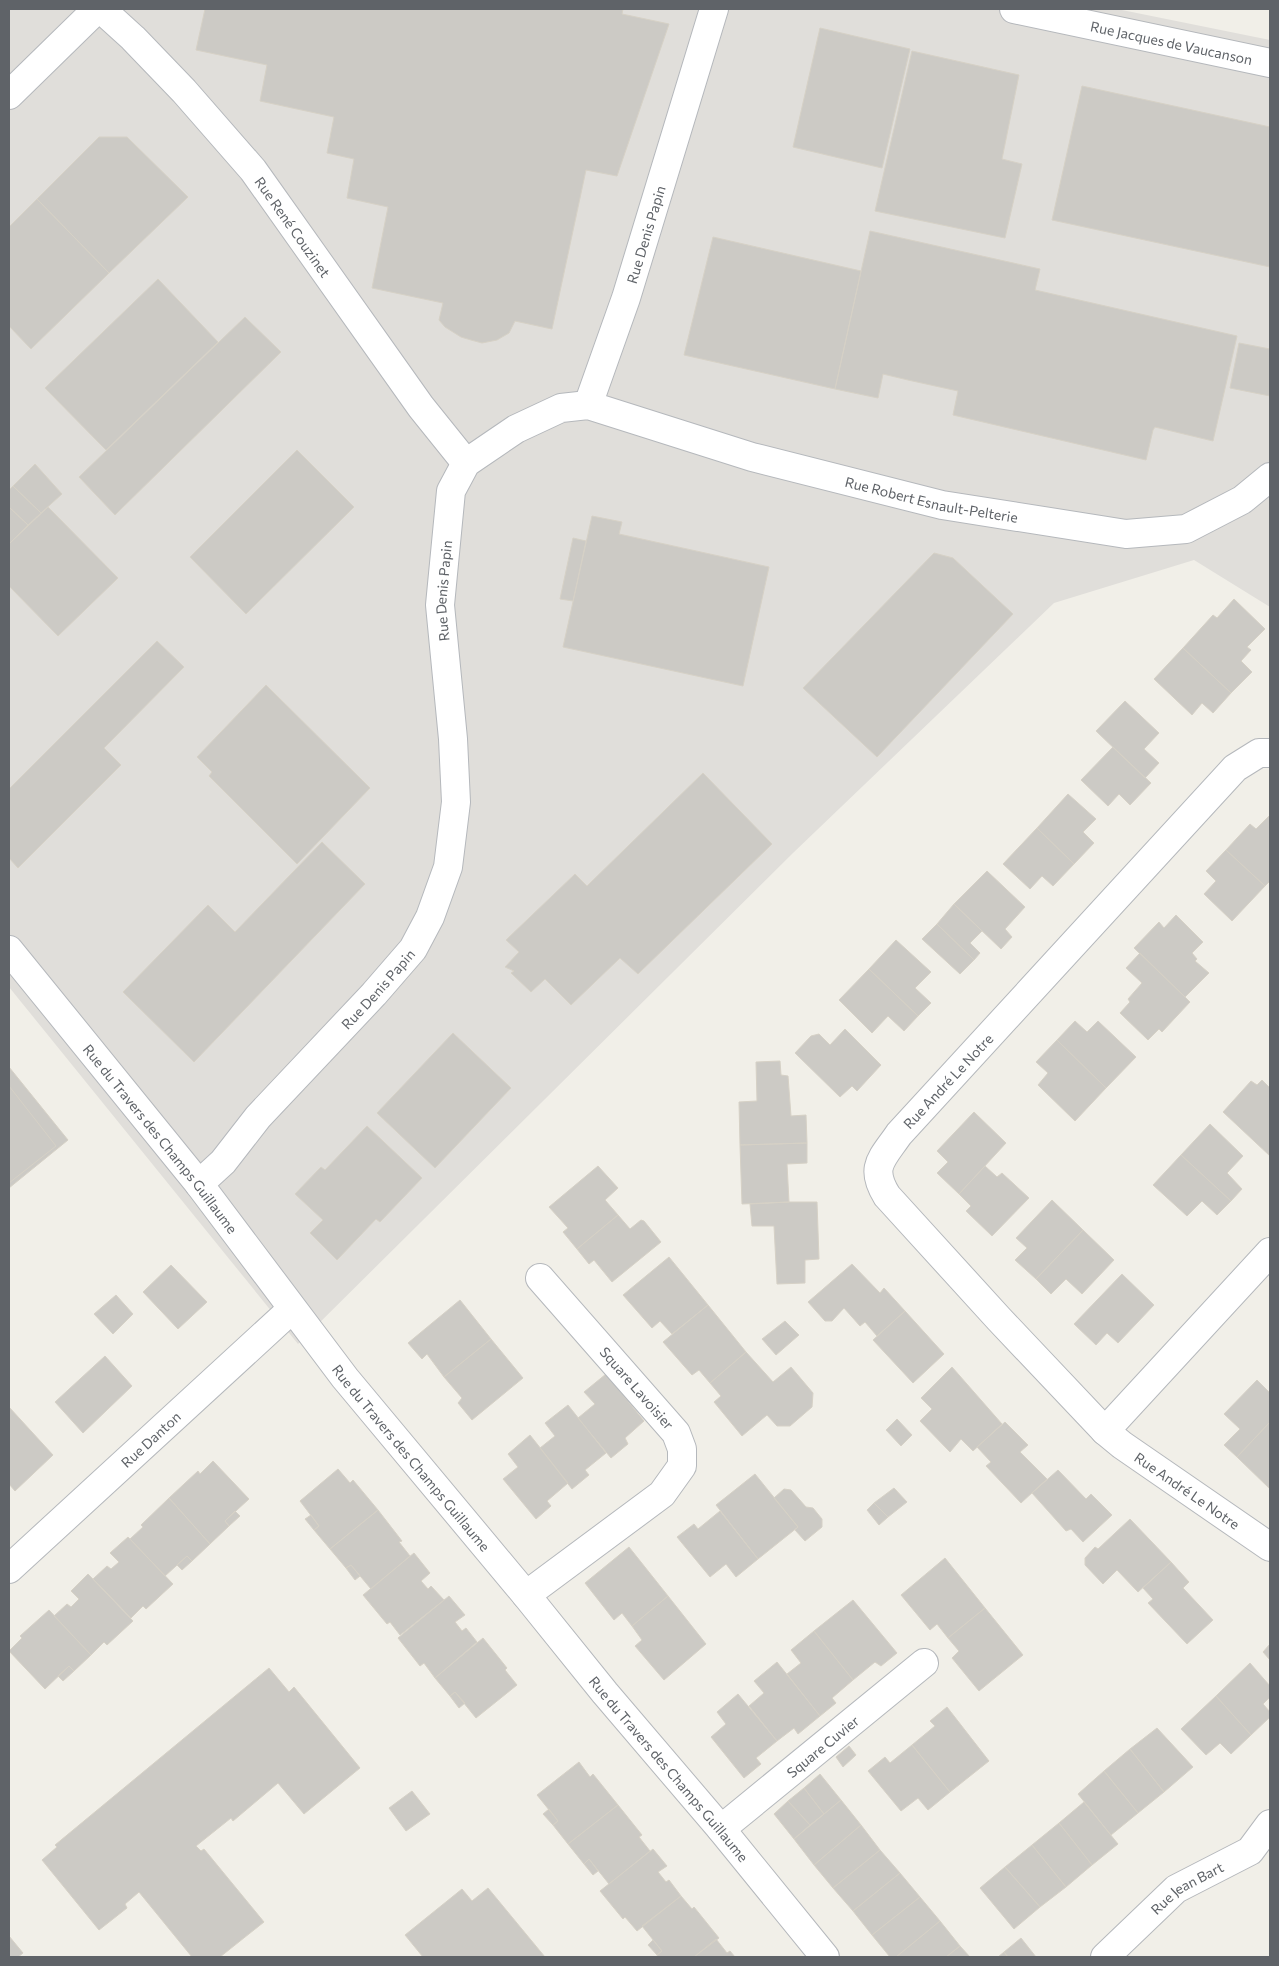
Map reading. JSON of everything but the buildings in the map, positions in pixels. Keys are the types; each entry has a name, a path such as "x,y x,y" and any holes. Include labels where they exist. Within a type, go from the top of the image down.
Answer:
{"street":[{"path":"9,95 97,9"},
{"name":"Rue René Couzinet","path":"101,9 133,38 184,91 253,170 421,408 466,463"},
{"name":"Rue Denis Papin","path":"199,1184 222,1162 258,1116 374,994 413,948 430,917 448,866 456,802 453,739 440,604 451,491 466,463 516,429 561,408 588,406 626,298 714,9"},
{"name":"Rue Jacques de Vaucanson","path":"1014,9 1270,63"},
{"name":"Rue Robert Esnault-Pelterie","path":"588,406 752,457 942,505 1126,534 1186,528 1242,500 1270,478"},
{"name":"Rue André Le Notre","path":"1270,753 1259,753 1235,768 906,1127 878,1164 879,1182 887,1196 999,1319 1105,1431 1122,1445 1270,1547"},
{"name":"Rue du Travers des Champs Guillaume","path":"13,964 199,1184 345,1378 825,1957"},
{"path":"1105,1431 1270,1252"},
{"name":"Square Lavoisier","path":"526,1595 662,1494 682,1466 682,1449 676,1433 540,1278"},
{"name":"Rue Danton","path":"9,1569 292,1309"},
{"name":"Square Cuvier","path":"721,1830 924,1663"},
{"name":"Rue Jean Bart","path":"1105,1957 1176,1889 1250,1852 1270,1824"}],"shaded area":[{"path":"9,9 1117,9 1270,40 1270,607 1194,560 1054,603 793,853 298,1344 9,987"}]}
